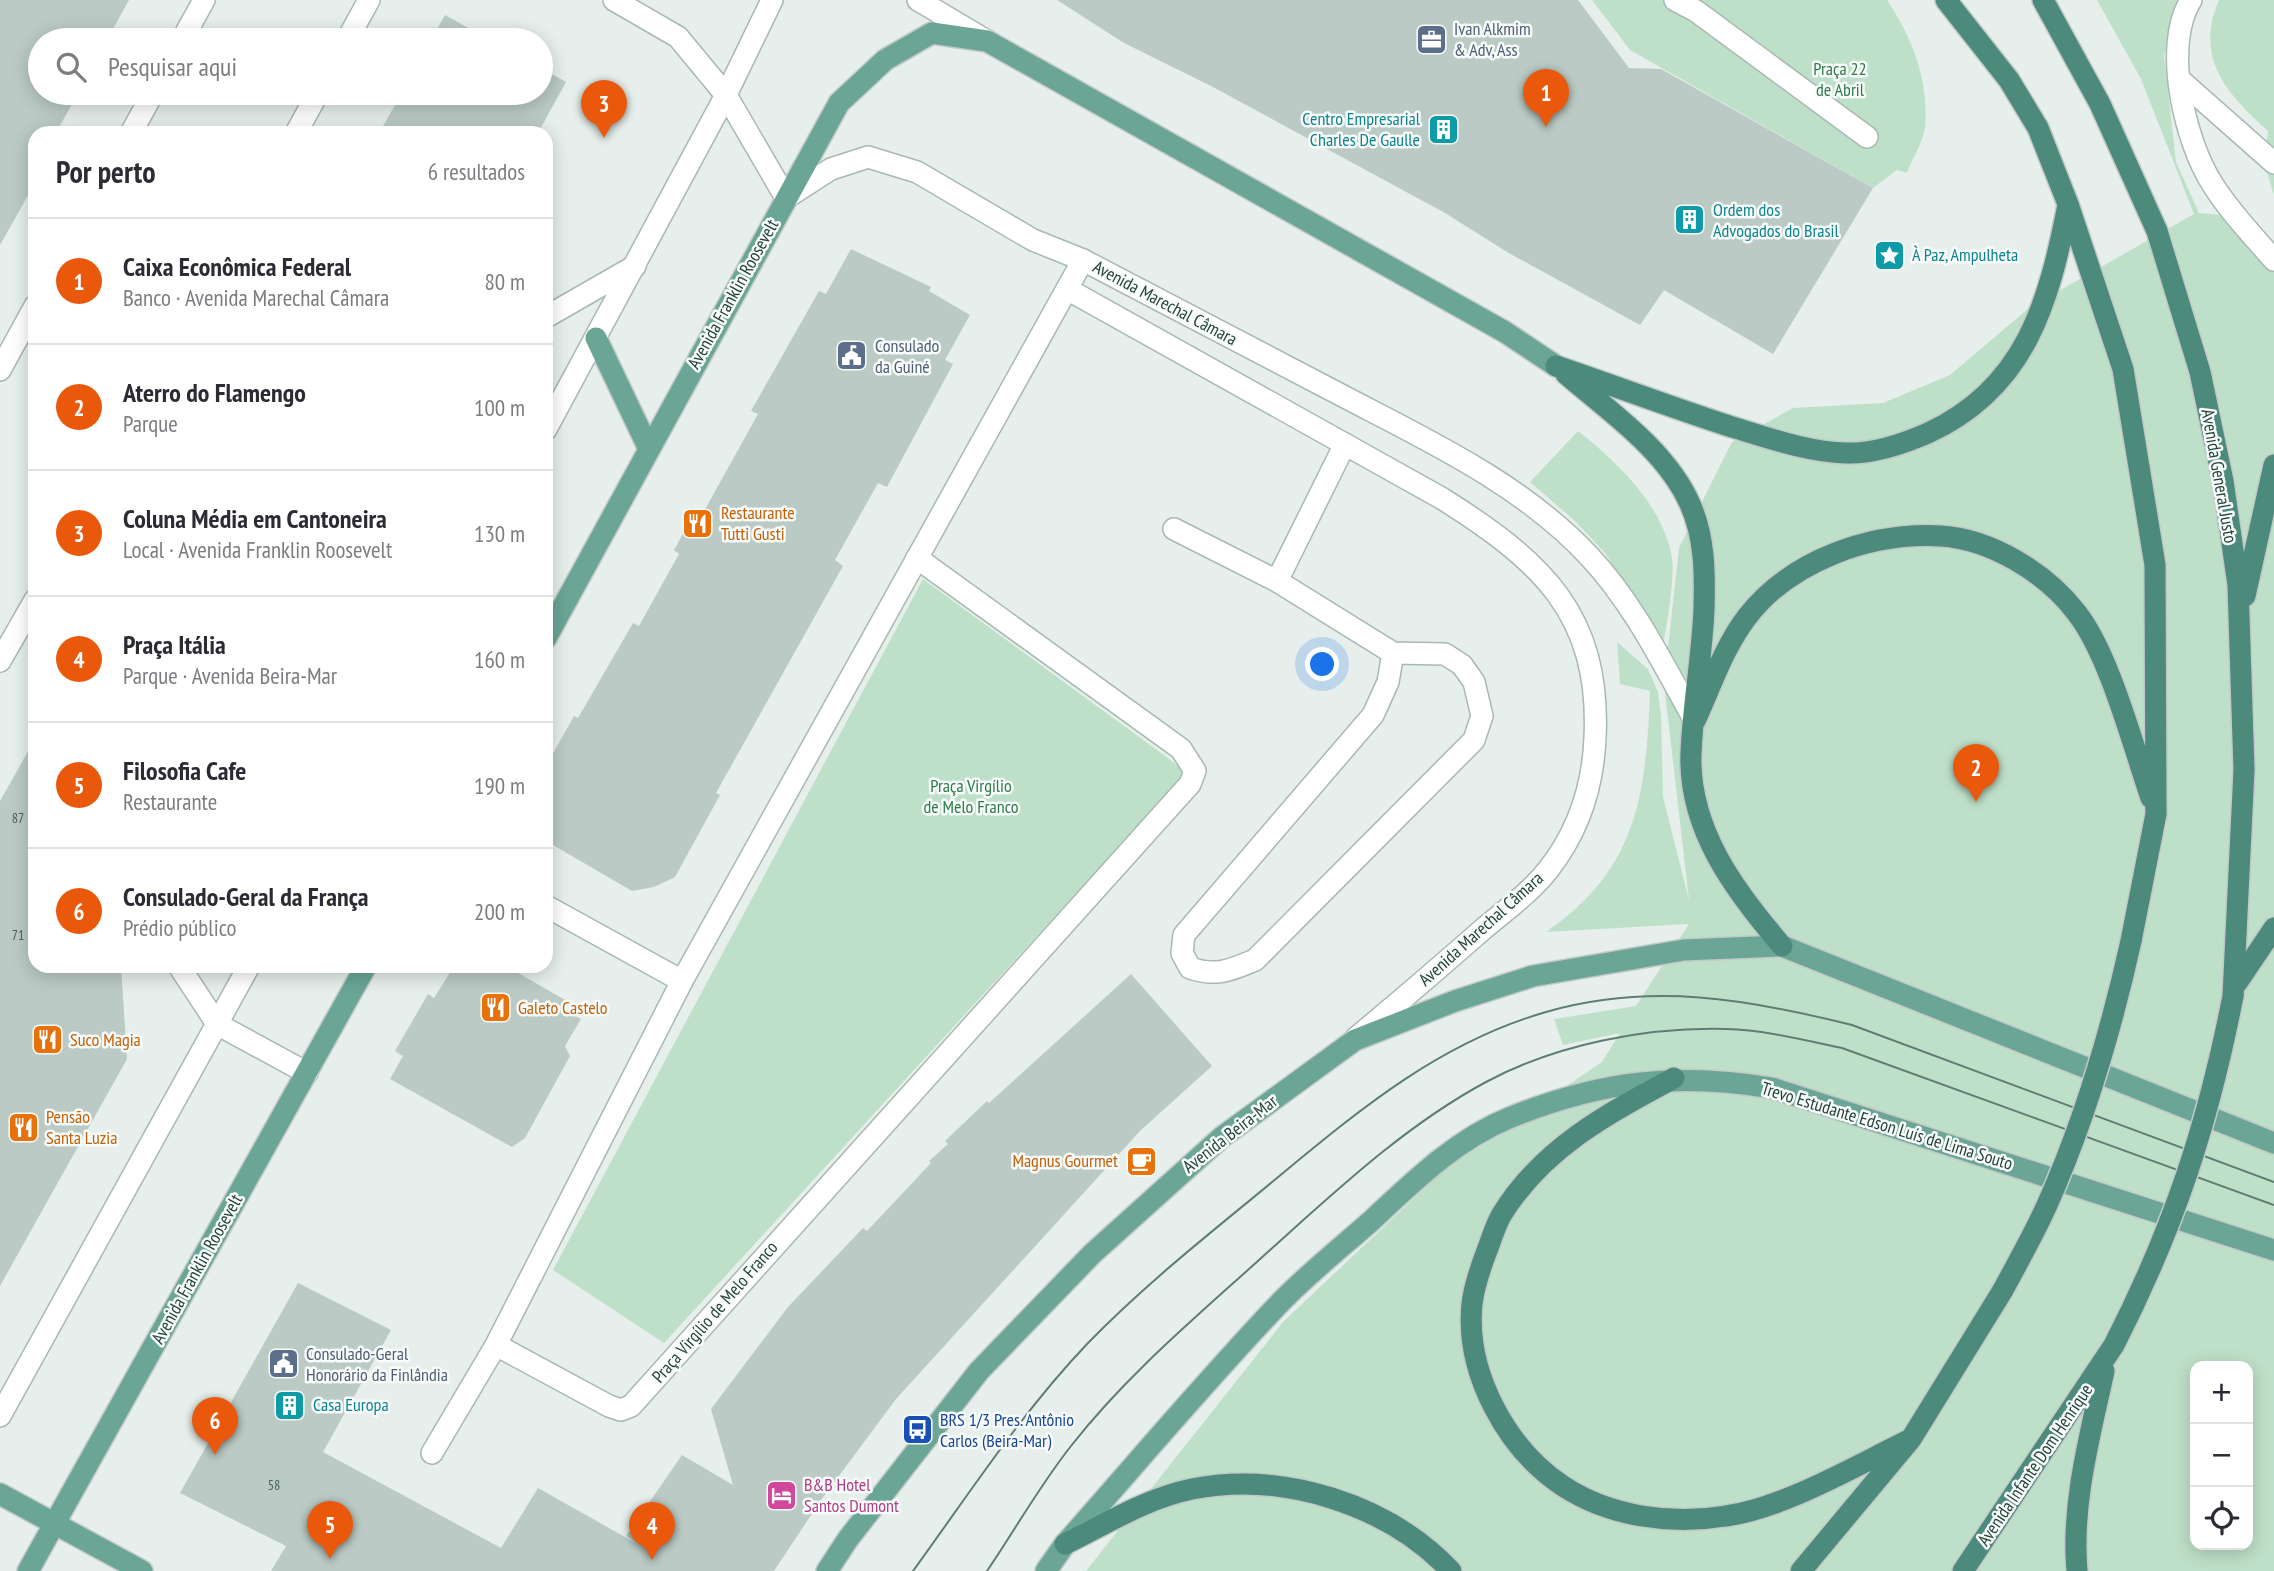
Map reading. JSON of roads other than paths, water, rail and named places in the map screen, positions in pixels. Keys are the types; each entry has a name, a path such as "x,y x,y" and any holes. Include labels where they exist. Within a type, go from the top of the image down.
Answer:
{"highway":[{"path":"1801,1571 1912,1439 2003,1290 2047,1206 2082,1118 2112,1027 2156,814 2155,565 2123,369 2068,204 2038,128 2010,80 1945,0"},
{"name":"Avenida General Justo","path":"2043,0 2100,104 2157,231 2200,372 2223,481 2238,585 2244,770 2235,990"},
{"path":"1556,366 1790,445 1847,453 1879,450 1903,443 1942,427 1972,409 2004,377 2023,350 2049,292 2068,204"},
{"path":"1556,366 1660,459 1691,506 1702,546 1704,583 1691,753 1693,786 1702,825 1721,867 1744,902 1782,946"},
{"path":"2239,622 2274,465"},
{"path":"1695,721 1729,645 1747,616 1803,568 1845,550 1903,537 1942,536 1996,552 2033,571 2057,590 2077,613 2094,640 2156,814"},
{"path":"2077,1571 2076,1528 2087,1448 2111,1352 2151,1273 2192,1164 2217,1077 2235,990 2274,928"},
{"path":"1674,1079 1574,1136 1542,1163 1500,1216 1482,1265 1472,1305 1477,1357 1485,1389 1499,1415 1544,1473 1565,1488 1616,1510 1642,1517 1686,1519 1727,1516 1762,1508 1912,1439"},
{"name":"Avenida Infante Dom Henrique","path":"1963,1571 2111,1352"},
{"path":"1065,1544 1137,1508 1190,1489 1256,1484 1326,1496 1363,1510 1394,1525 1451,1571"}],"main road":[{"name":"Avenida Franklin Roosevelt","path":"553,625 839,103 885,60 932,33 987,41"},
{"path":"987,41 1505,332 1556,366"},
{"path":"596,338 649,449"},
{"path":"1782,946 2274,1143"},
{"name":"Avenida Beira-Mar","path":"827,1571 848,1539 979,1371 1092,1254 1222,1137 1355,1040 1455,1001 1533,976 1684,950 1782,946"},
{"name":"Avenida Franklin Roosevelt","path":"28,1571 362,973"},
{"path":"1046,1571 1065,1544 1277,1305 1429,1168 1459,1146 1507,1119 1616,1085 1674,1079"},
{"name":"Trevo Estudante Edson Luís de Lima Souto","path":"1674,1079 1731,1082 1772,1088 2274,1250"},
{"path":"0,1494 142,1571"}],"street":[{"path":"189,28 204,0"},
{"path":"354,28 369,0"},
{"path":"614,0 678,37 726,94 786,198"},
{"path":"553,416 726,94 772,0"},
{"path":"918,0 987,41"},
{"path":"1675,0 1696,11 1867,137"},
{"path":"2191,0 2185,10 2178,44 2179,79 2187,121 2199,158 2212,184 2274,260"},
{"path":"2179,79 2274,163"},
{"path":"135,126 146,105"},
{"path":"300,126 311,105"},
{"name":"Avenida Marechal Câmara","path":"786,198 831,169 868,157 917,172 1033,240 1083,260 1411,432 1499,483 1554,522 1591,557 1630,607 1695,721"},
{"path":"432,1453 496,1345 682,981 1083,260"},
{"path":"553,313 635,266"},
{"name":"Avenida Marechal Câmara","path":"1067,289 1469,515 1534,565 1569,610 1589,651 1597,707 1594,770 1580,816 1547,871 1355,1040"},
{"path":"0,370 28,319"},
{"path":"1277,581 1345,444"},
{"path":"1174,529 1277,581 1393,653 1445,654 1462,665 1474,682 1482,716 1475,740 1255,960 1225,972 1209,974 1190,968 1182,953 1184,935 1373,715 1388,682 1393,653"},
{"name":"Praça Virgílio de Melo Franco","path":"496,1345 609,1406 621,1410 631,1406 1190,784 1195,771 1181,749 917,558"},
{"path":"0,661 28,612"},
{"path":"553,910 682,981"},
{"path":"184,973 217,1024 307,1073"},
{"path":"0,1416 245,973"}],"tram line":[{"path":"913,1571 997,1454 1064,1369 1111,1320 1159,1276 1313,1148 1406,1079 1472,1040 1546,1012 1585,1003 1662,996 1737,1002 1852,1025 2274,1182"},
{"path":"987,1571 1038,1492 1093,1419 1166,1344 1321,1204 1400,1138 1457,1099 1513,1069 1572,1048 1634,1035 1696,1029 1770,1033 1842,1048 2274,1205"}],"place":[{"name":"Ivan Alkmim & Adv, Ass","path":"1431,39"},
{"name":"Caixa Econômica Federal","path":"1546,127"},
{"name":"Centro Empresarial Charles De Gaulle","path":"1443,129"},
{"name":"Coluna Média em Cantoneira","path":"604,138"},
{"name":"Ordem dos Advogados do Brasil","path":"1690,220"},
{"name":"À Paz, Ampulheta","path":"1889,255"},
{"name":"Consulado da Guiné","path":"852,356"},
{"name":"Restaurante Tutti Gusti","path":"698,523"},
{"name":"Aterro do Flamengo","path":"1976,802"},
{"name":"Galeto Castelo","path":"495,1008"},
{"name":"Suco Magia","path":"47,1040"},
{"name":"Pensão Santa Luzia","path":"23,1127"},
{"name":"Magnus Gourmet","path":"1141,1161"},
{"name":"Consulado-Geral Honorário da Finlândia","path":"283,1364"},
{"name":"Casa Europa","path":"290,1405"},
{"name":"BRS 1/3 Pres. Antônio Carlos (Beira-Mar)","path":"917,1430"},
{"name":"Consulado-Geral da França","path":"215,1455"},
{"name":"B&B Hotel Santos Dumont","path":"781,1495"},
{"name":"Filosofia Cafe","path":"330,1559"},
{"name":"Praça Itália","path":"652,1560"}],"park label":[{"name":"Praça 22 de Abril","path":"1840,79"}]}
